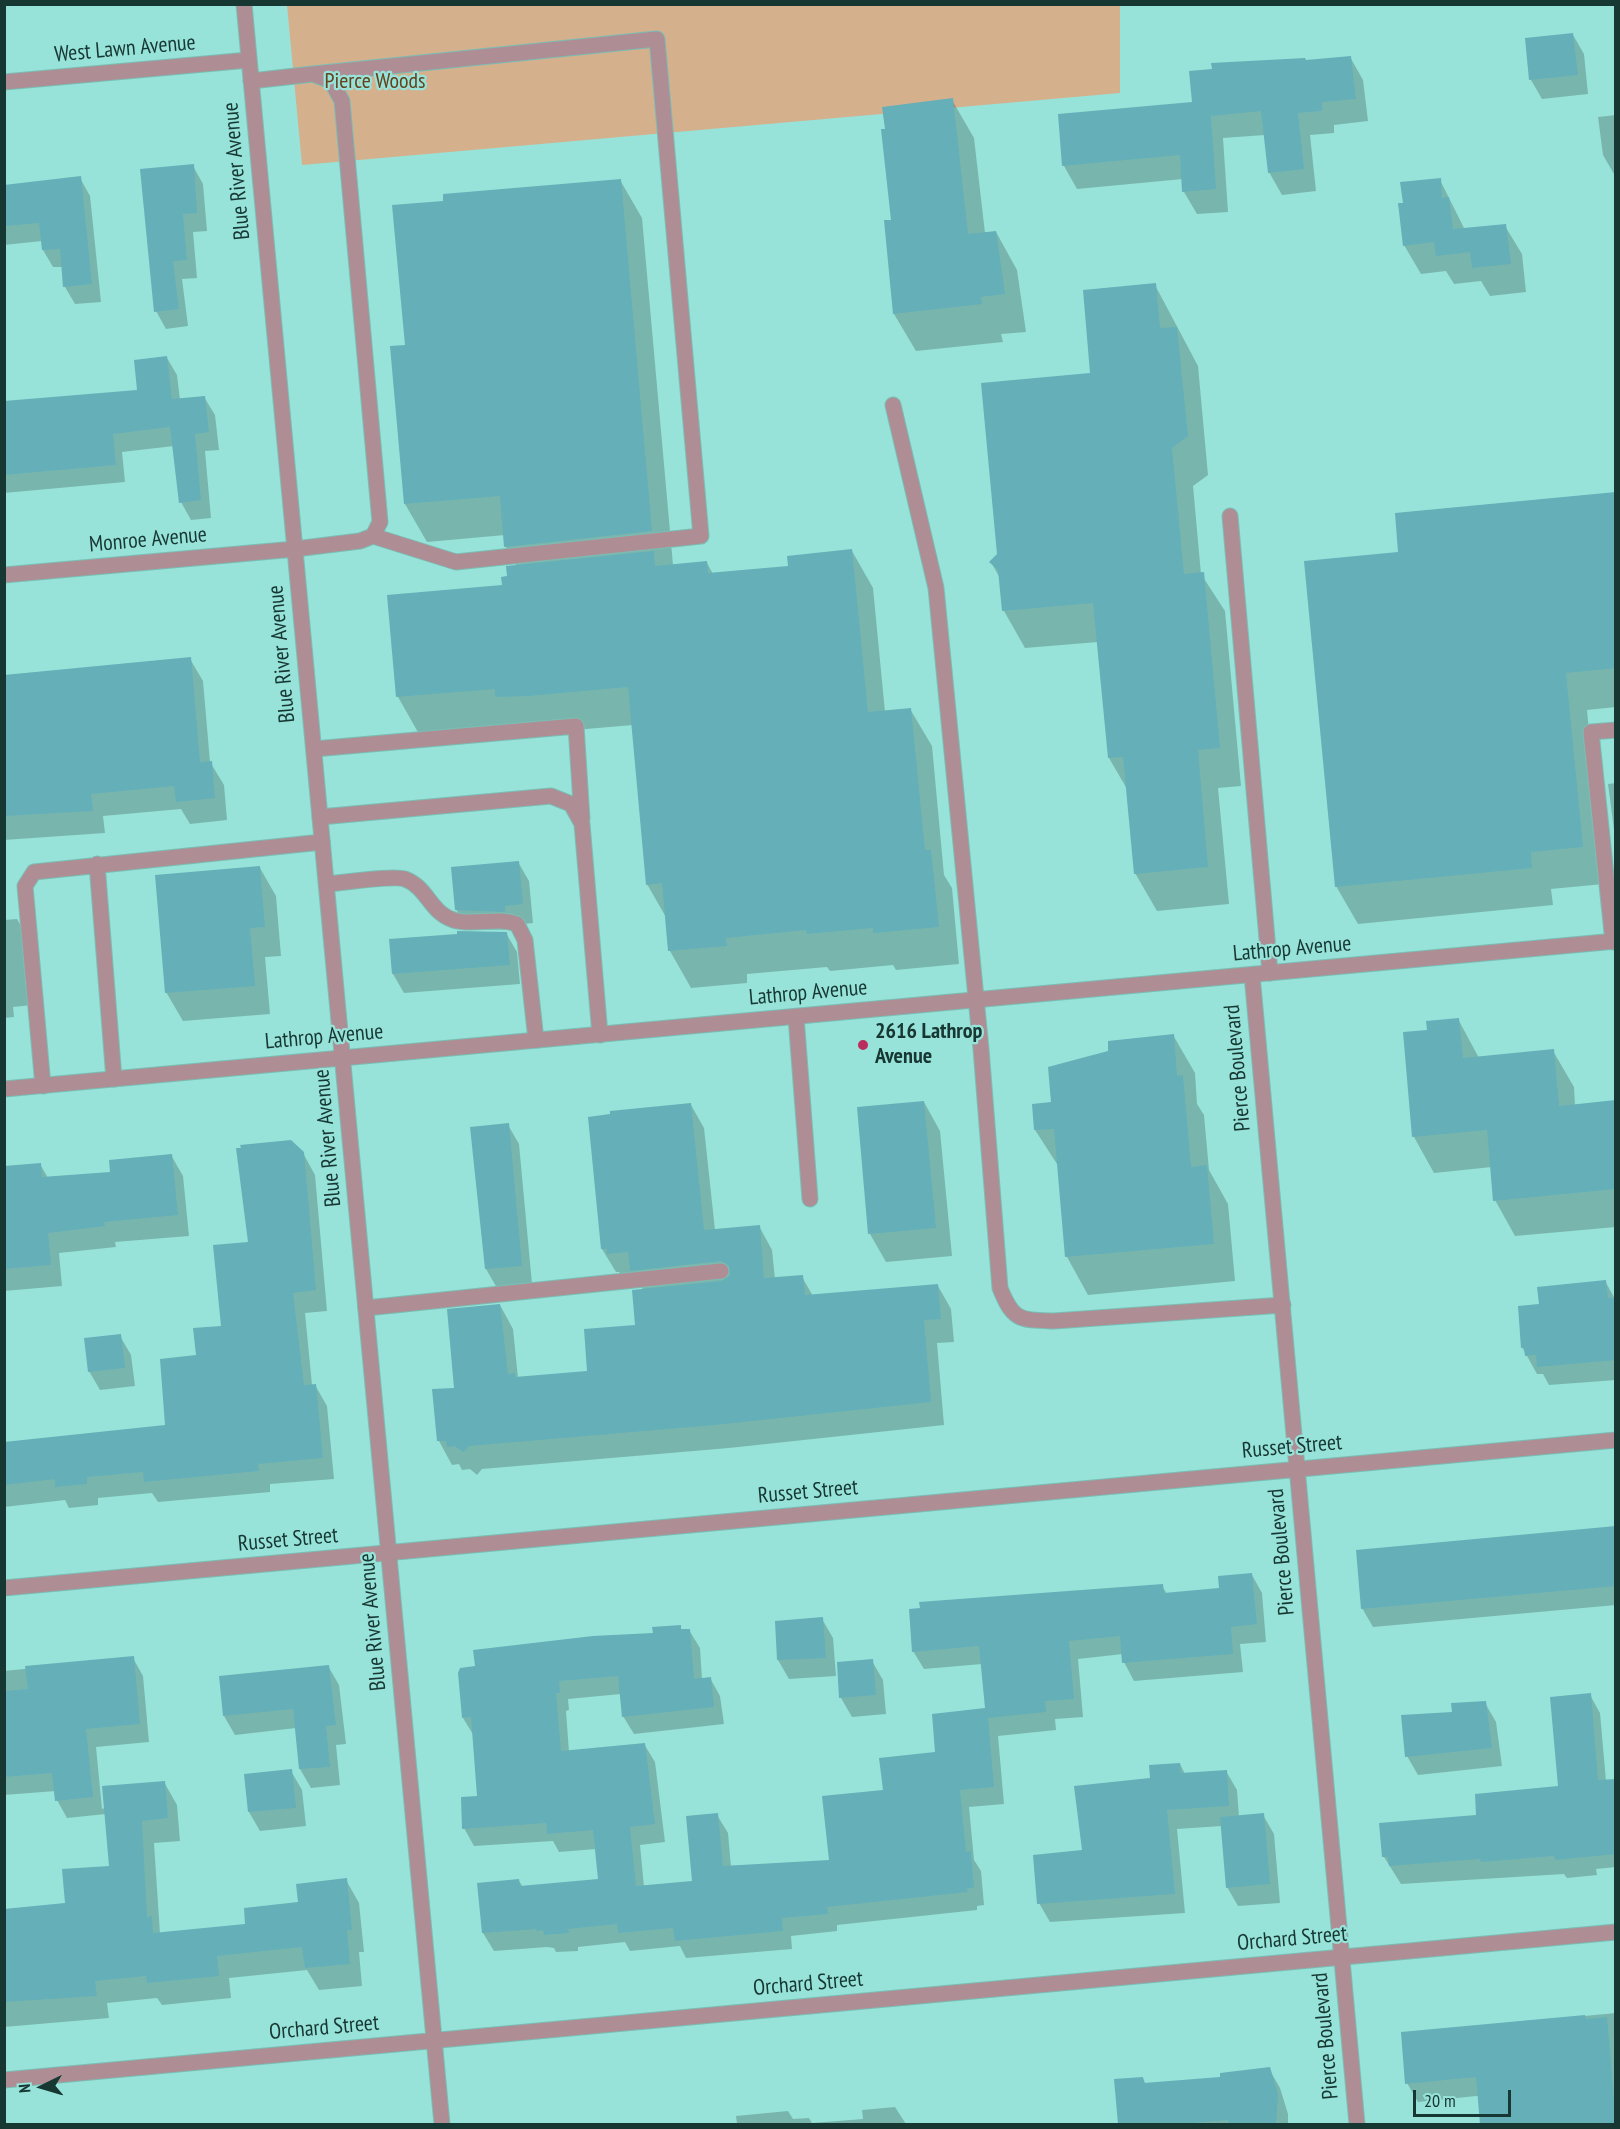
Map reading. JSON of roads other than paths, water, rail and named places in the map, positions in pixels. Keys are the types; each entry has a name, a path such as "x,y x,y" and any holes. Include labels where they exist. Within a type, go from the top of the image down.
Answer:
{"street":[{"name":"Blue River Avenue","path":"244,4 442,2124"},
{"path":"251,81 313,74 657,39 701,536 456,562 373,536 380,522 342,101 331,81 313,74"},
{"name":"West Lawn Avenue","path":"4,82 249,60"},
{"path":"893,405 936,588 976,1000 1000,1288 1008,1310 1025,1320 1054,1322 1283,1305"},
{"path":"1230,516 1270,973"},
{"name":"Monroe Avenue","path":"4,575 295,549 360,540 373,536"},
{"path":"314,749 576,726 600,1035"},
{"path":"1614,941 1591,732 1616,730"},
{"path":"320,817 550,796 571,804 582,824"},
{"path":"42,1086 25,886 38,869 322,842"},
{"path":"97,864 114,1079"},
{"path":"327,884 404,879 423,891 437,912 458,921 505,920 517,924 525,940 536,1040"},
{"name":"Lathrop Avenue","path":"4,1089 1614,941"},
{"name":"Pierce Boulevard","path":"1252,975 1357,2124"},
{"path":"796,1017 810,1199"},
{"path":"366,1308 721,1270"},
{"name":"Russet Street","path":"4,1588 1616,1440"},
{"name":"Orchard Street","path":"4,2080 1616,1932"}],"place":[{"name":"2616 Lathrop Avenue","path":"863,1045"}],"park label":[{"name":"Pierce Woods","path":"375,82"}]}
